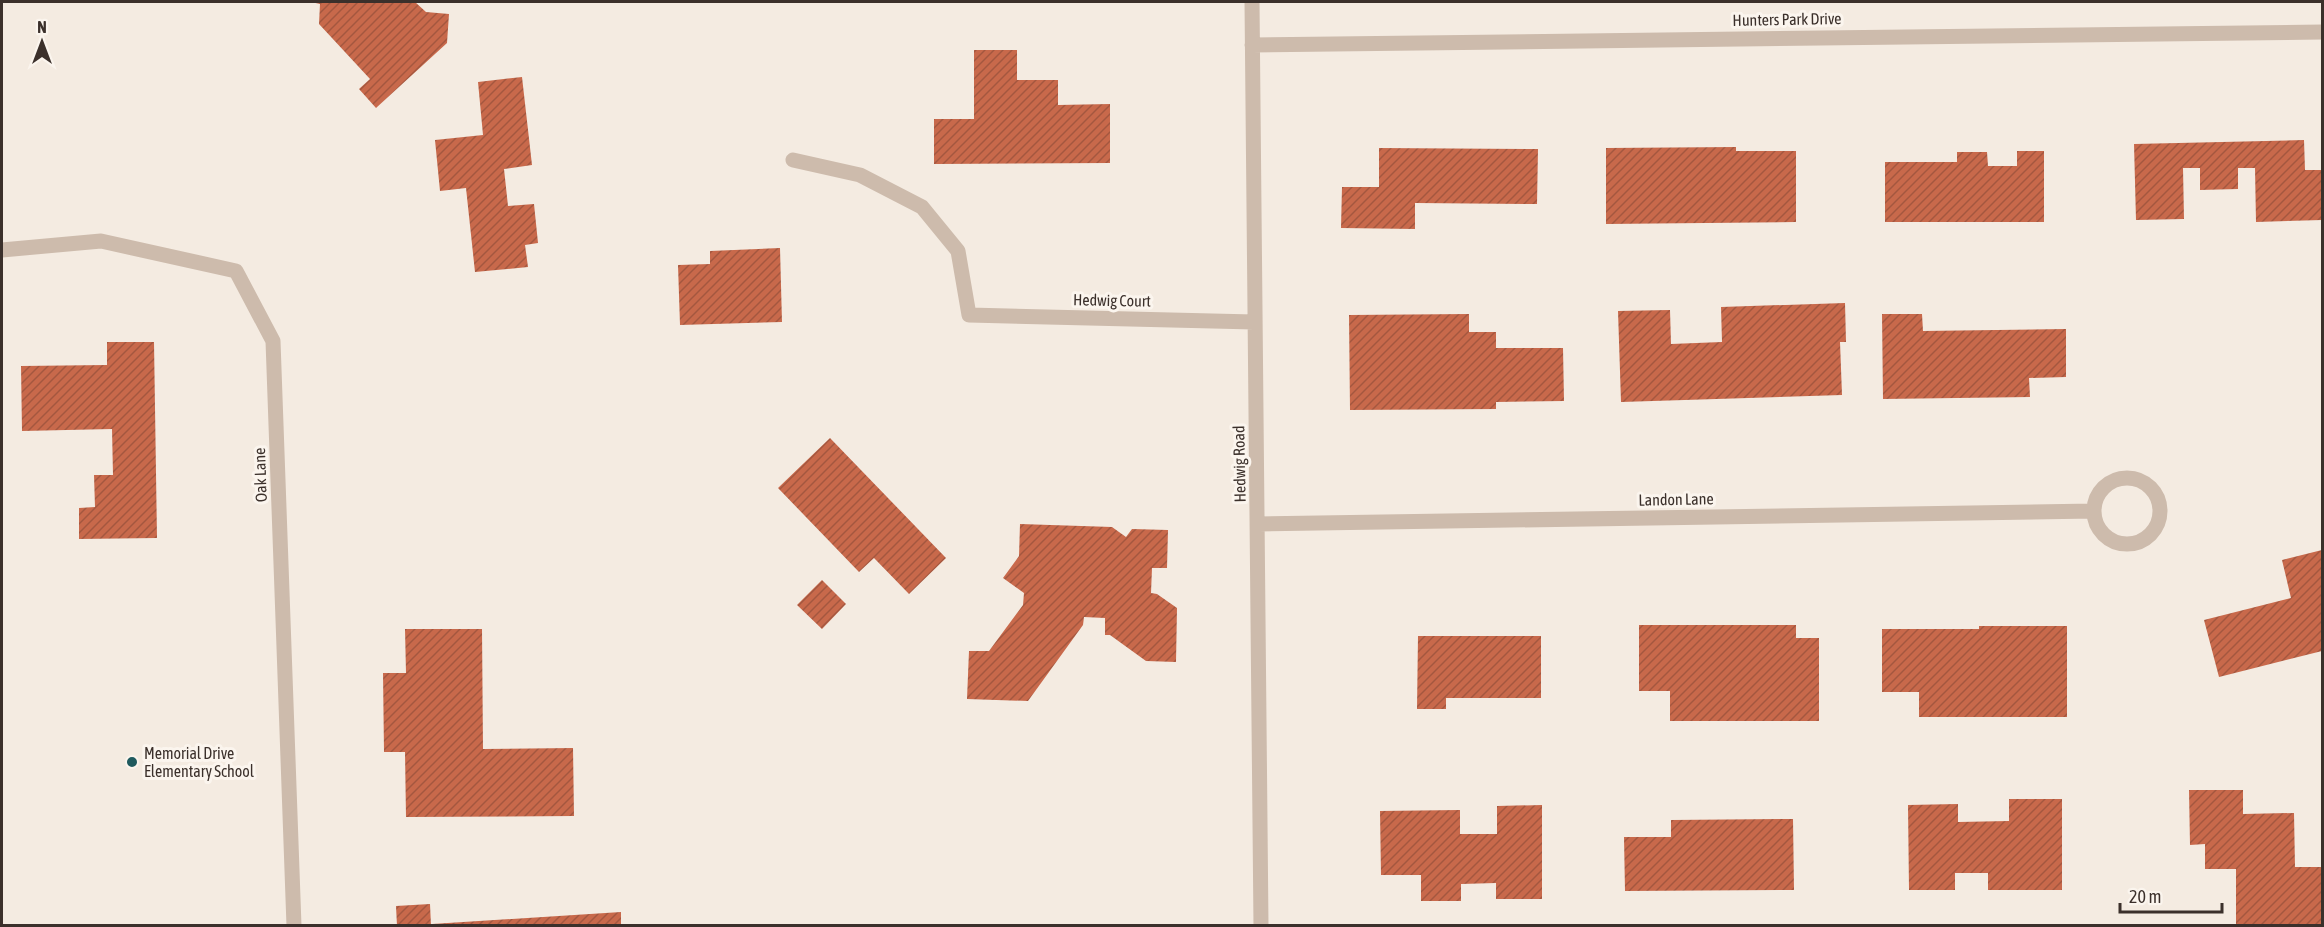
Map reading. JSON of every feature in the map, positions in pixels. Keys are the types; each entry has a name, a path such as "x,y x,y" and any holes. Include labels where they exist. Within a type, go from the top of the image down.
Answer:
{"street":[{"name":"Hedwig Road","path":"1252,2 1254,322 1259,524 1261,926"},
{"name":"Hunters Park Drive","path":"1252,45 2322,32"},
{"name":"Hedwig Court","path":"793,160 860,176 922,207 958,251 969,315 1254,322"},
{"name":"Oak Lane","path":"2,250 101,241 236,271 273,341 294,926"},
{"path":"2129,478 2149,486 2156,494 2160,514 2151,534 2131,544 2119,543 2101,531 2094,511 2096,500 2109,483 2129,478"},
{"name":"Landon Lane","path":"1259,524 2094,511"}],"building":[{"path":"311,2 415,2 426,12 449,14 447,43 376,108 359,89 370,79 319,24 320,4"},
{"path":"974,50 1017,50 1017,80 1058,80 1058,105 1110,104 1110,163 934,164 934,119 974,119"},
{"path":"522,77 532,165 504,169 508,206 534,204 538,243 525,245 528,267 475,272 466,188 440,191 435,140 483,135 478,82"},
{"path":"2304,140 2305,170 2322,170 2322,220 2256,222 2255,168 2238,168 2238,189 2200,190 2200,168 2183,168 2184,219 2136,220 2134,144"},
{"path":"1736,147 1736,151 1796,151 1796,222 1606,224 1606,148"},
{"path":"1379,148 1538,149 1537,204 1415,203 1415,229 1341,228 1342,187 1379,187"},
{"path":"2017,151 2044,151 2044,222 1885,222 1885,162 1957,162 1957,152 1987,152 1988,166 2017,166"},
{"path":"780,248 782,322 680,325 678,265 710,264 710,251"},
{"path":"1845,303 1846,342 1840,342 1842,395 1621,402 1618,311 1670,310 1671,344 1722,342 1721,307"},
{"path":"1469,314 1469,332 1496,332 1496,348 1563,348 1564,401 1496,402 1496,409 1350,410 1349,315"},
{"path":"1882,314 1922,314 1923,331 2066,329 2066,377 2029,378 2030,397 1883,399"},
{"path":"107,342 154,342 157,538 79,539 79,508 95,507 94,475 113,475 112,429 22,431 21,366 107,365"},
{"path":"830,438 946,558 909,594 874,558 859,572 778,488"},
{"path":"1020,524 1112,527 1126,537 1132,529 1168,530 1167,568 1152,568 1151,593 1157,594 1177,608 1176,662 1146,661 1110,635 1105,635 1105,618 1084,617 1083,625 1028,701 967,699 969,651 989,651 1023,605 1024,593 1003,578 1019,556"},
{"path":"2322,550 2322,651 2219,677 2204,620 2291,598 2282,560"},
{"path":"822,580 846,604 822,629 797,605"},
{"path":"1639,625 1796,625 1796,638 1819,638 1819,721 1670,721 1670,691 1639,691"},
{"path":"1979,626 2067,626 2067,717 1919,717 1919,692 1882,692 1882,629 1979,629"},
{"path":"405,629 482,629 483,749 573,748 574,816 406,817 405,752 384,752 383,673 406,673"},
{"path":"1418,636 1541,636 1541,698 1446,698 1446,709 1417,709"},
{"path":"2189,790 2243,790 2243,814 2294,813 2295,867 2322,867 2322,926 2236,926 2236,869 2205,869 2205,844 2190,845"},
{"path":"2009,799 2062,799 2062,890 1988,890 1988,873 1955,873 1955,890 1909,890 1908,805 1958,804 1958,822 2009,821"},
{"path":"1542,805 1542,899 1496,899 1496,883 1461,884 1461,901 1421,901 1421,875 1381,875 1380,811 1460,810 1460,834 1497,834 1497,806"},
{"path":"1793,819 1794,890 1625,891 1624,837 1671,837 1671,820"},
{"path":"430,904 431,926 397,926 396,906"},
{"path":"621,912 621,926 432,926 432,924"}],"place":[{"name":"Memorial Drive Elementary School","path":"132,762"}]}
